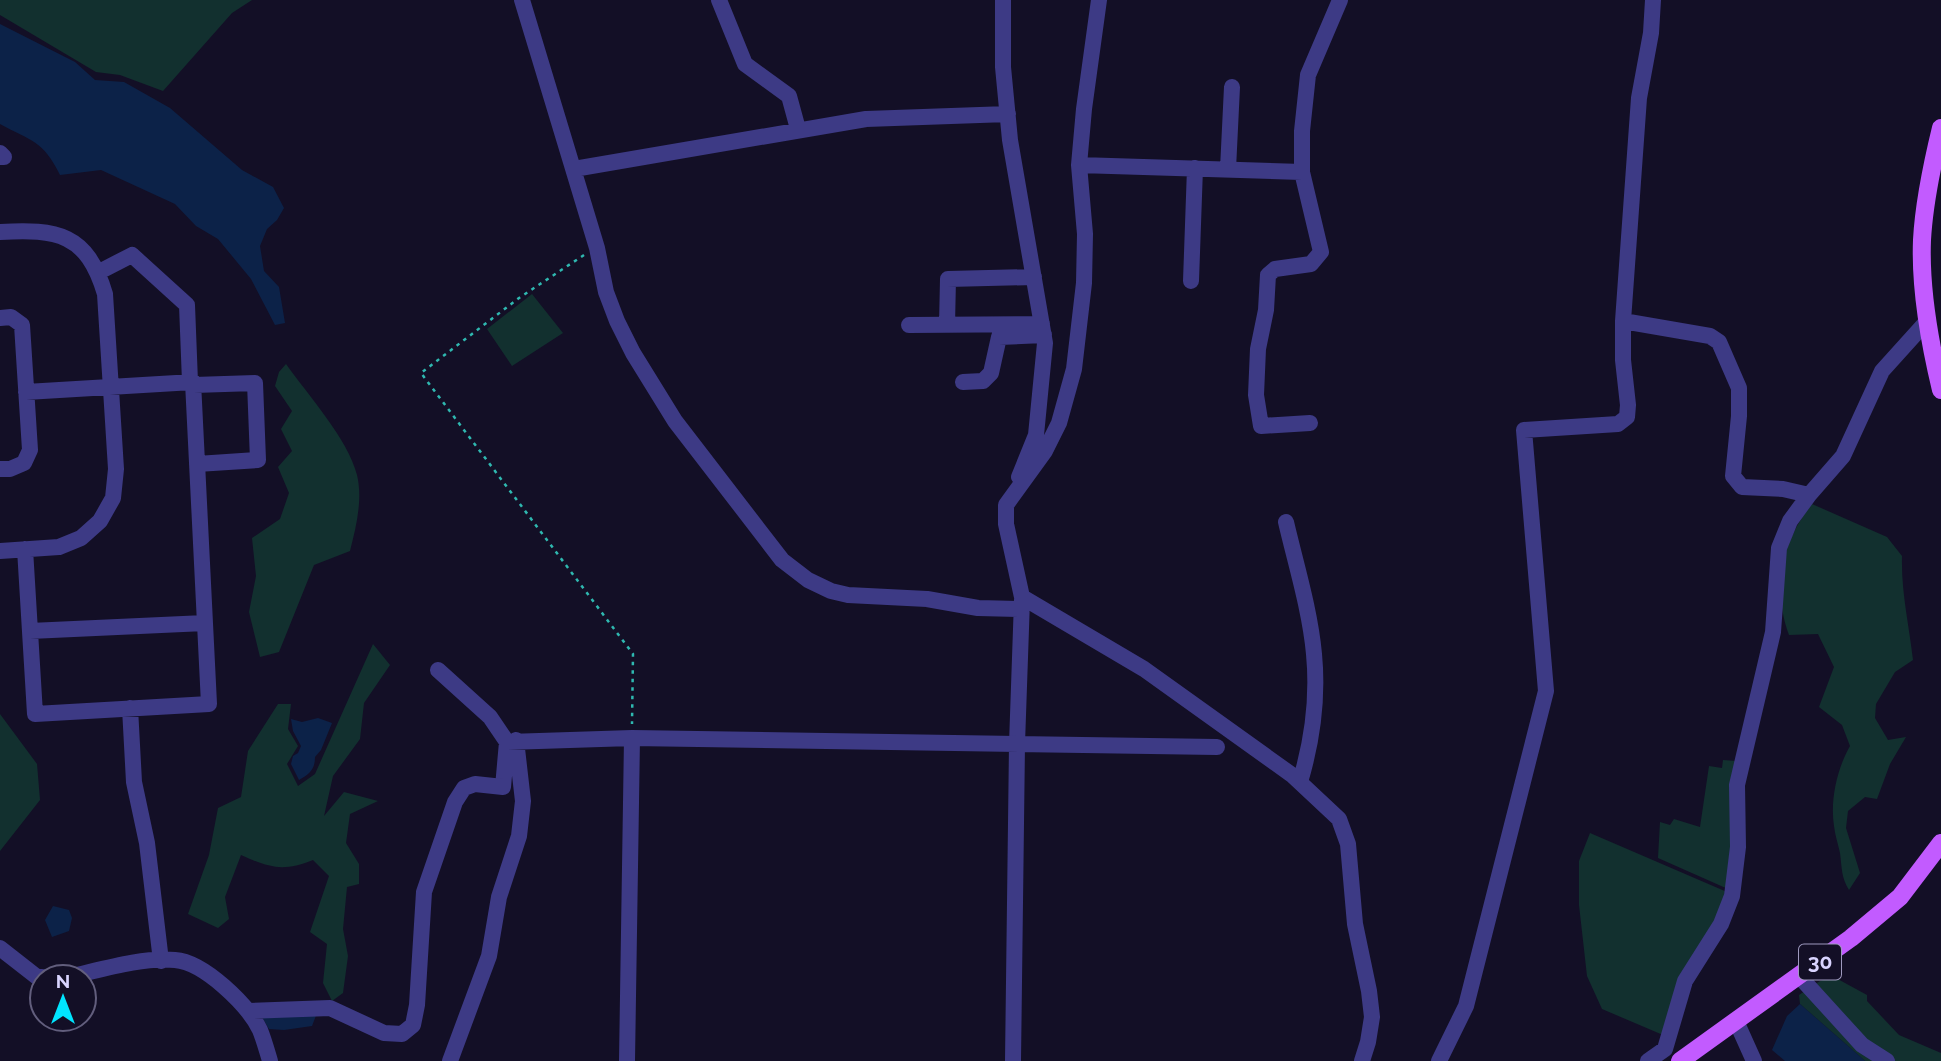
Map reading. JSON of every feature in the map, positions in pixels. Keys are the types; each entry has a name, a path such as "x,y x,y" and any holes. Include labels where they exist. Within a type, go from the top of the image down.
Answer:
{"main road":[{"path":"1941,128 1930,171 1922,242 1928,320 1941,390"},
{"name":"30","path":"1680,1061 1851,938 1900,897 1941,843"}],"street":[{"path":"522,0 597,248 606,292 617,321 633,353 675,421 782,560 808,580 831,591 848,595 927,599 978,608 1022,603 1143,669 1300,782 1339,819 1348,844 1355,925 1372,1017 1362,1061"},
{"path":"719,0 745,64 789,96 798,129"},
{"path":"1003,0 1003,67 1008,114 1043,330 1036,435 1006,505 1006,524 1022,603 1017,744 1013,1061"},
{"path":"1006,505 1045,451 1059,423 1074,369 1084,283 1085,234 1079,164 1099,0"},
{"path":"1310,423 1261,426 1256,395 1258,349 1266,310 1268,275 1275,269 1311,264 1321,252 1302,172 1302,131 1308,75 1340,0"},
{"path":"1439,1061 1466,1006 1546,691 1524,430 1618,424 1627,417 1623,321 1639,98 1651,33 1653,0"},
{"path":"1228,169 1232,87"},
{"path":"574,169 866,119 1008,114"},
{"path":"1079,164 1302,172"},
{"path":"1191,281 1195,168"},
{"path":"0,232 38,230 63,237 81,248 99,272 105,294 116,469 113,498 100,521 81,538 59,547 0,551"},
{"path":"25,549 35,714 209,704 187,305 132,256 99,272"},
{"path":"947,325 948,279 1034,277"},
{"path":"0,318 11,317 22,325 30,450 24,463 10,469 0,469"},
{"path":"1648,1061 1665,1049 1685,981 1721,924 1732,896 1738,847 1737,785 1773,632 1779,548 1790,521 1843,456 1882,370 1928,320"},
{"path":"1623,321 1710,336 1719,342 1739,387 1733,476 1742,487 1783,489 1809,495"},
{"path":"909,325 1043,330"},
{"path":"963,382 983,381 991,373 999,337 1043,330"},
{"path":"26,392 111,386 255,383 258,460 197,464"},
{"path":"1286,522 1314,656 1310,750 1300,782"},
{"path":"30,631 205,623"},
{"path":"438,670 512,741 523,801 519,836 499,897 489,956 450,1061"},
{"path":"130,708 134,782 147,843 161,961"},
{"path":"512,741 632,738 1217,747"},
{"path":"627,1061 632,738"},
{"path":"248,1011 330,1008 384,1033 402,1034 413,1025 417,1005 424,892 455,802 464,788 475,784 503,787 512,741"},
{"path":"0,948 28,969"},
{"path":"98,971 177,960 207,973 243,1003 260,1030 270,1061"},
{"path":"1800,977 1862,1045 1887,1061"},
{"path":"1736,1021 1754,1061"}],"path":[{"path":"597,248 519,298 421,373 633,654 632,738"}],"green space":[{"path":"0,0 252,0 232,13 163,91 120,75 96,72 0,15"},
{"path":"532,294 563,333 512,366 487,329"},
{"path":"286,364 345,447 357,475 359,504 350,551 314,565 279,652 260,657 249,612 256,576 252,538 280,519 289,493 278,467 292,451 281,429 292,411 275,386 279,372"},
{"path":"1812,504 1887,537 1902,556 1904,595 1913,660 1895,672 1876,704 1875,718 1888,740 1906,737 1890,764 1877,799 1865,797 1848,811 1846,828 1860,873 1849,890 1842,872 1834,829 1833,806 1838,775 1850,746 1842,725 1819,707 1834,667 1818,634 1789,635 1781,600 1782,566 1787,550 1801,519"},
{"path":"373,644 390,665 364,703 360,739 333,776 324,816 344,792 378,801 350,814 346,843 359,864 359,884 347,887 343,929 348,956 343,993 332,1001 323,983 327,944 310,932 329,876 313,860 277,867 241,855 225,897 229,919 218,928 188,914 209,855 218,808 241,797 248,751 278,704 291,704 288,729 298,746 287,764 298,786 315,774"},
{"path":"0,714 37,764 40,800 0,851"},
{"path":"1723,760 1736,761 1728,889 1658,858 1660,822 1670,825 1674,819 1700,827 1709,766 1722,768"},
{"path":"1590,833 1727,892 1663,1035 1602,1009 1587,976 1579,905 1579,861"},
{"path":"1834,977 1867,995 1867,1001 1899,1035 1941,1053 1941,1061 1865,1061 1800,1004 1799,995 1820,981"}],"water":[{"path":"0,24 75,62 95,80 124,82 170,108 242,170 273,187 284,208 277,220 267,229 260,246 264,271 279,287 285,323 275,325 251,279 218,239 196,226 175,204 101,170 60,175 42,148 0,124"},
{"path":"318,718 332,723 321,750 315,757 313,768 299,780 291,764 293,756 301,746 293,731 291,719 302,722"},
{"path":"53,906 69,910 72,918 69,931 52,937 45,920"},
{"path":"1800,1004 1865,1061 1785,1061 1772,1050 1787,1016"},
{"path":"317,1013 312,1026 284,1030 269,1029 262,1017"}]}
